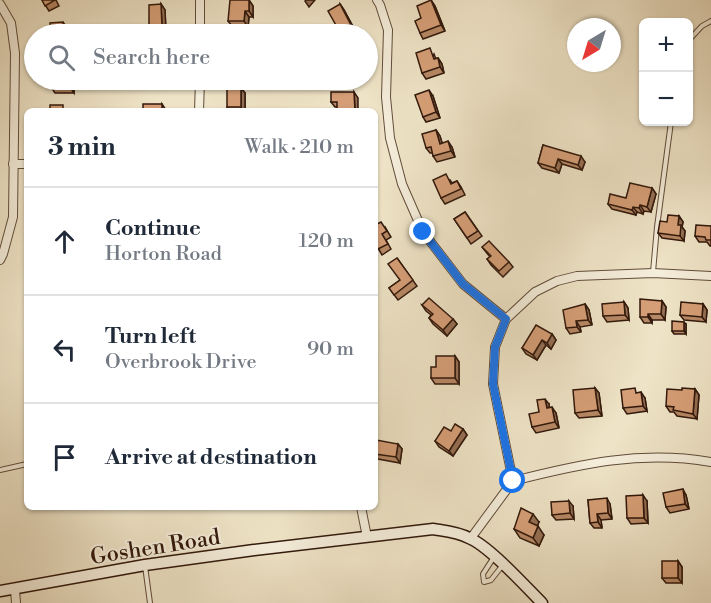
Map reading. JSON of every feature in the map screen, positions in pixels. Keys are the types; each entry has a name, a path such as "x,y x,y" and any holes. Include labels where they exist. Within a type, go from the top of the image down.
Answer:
{"street":[{"path":"200,0 200,24"},
{"path":"377,0 388,30 386,96 390,138 402,184 423,232 463,284 506,319"},
{"path":"0,4 11,23 14,36 13,217 0,260"},
{"path":"199,108 200,90"},
{"path":"13,164 24,164"},
{"path":"513,481 493,384 495,347 506,319 535,292 557,281 598,274 653,273 711,276"},
{"path":"471,538 513,481 582,464 643,457 711,462"},
{"path":"362,510 367,537"},
{"name":"Goshen Road","path":"0,591 145,565 433,529 471,538 542,603"},
{"path":"15,590 16,603"}],"lane":[{"path":"693,36 702,26 711,21"},
{"path":"653,273 671,126"},
{"path":"0,470 24,465"},
{"path":"494,557 483,574 484,582 491,580 502,565"},
{"path":"145,565 150,603"}],"building":[{"path":"42,0 55,0 45,6"},
{"path":"230,0 249,0 249,11 245,11 244,21 228,21"},
{"path":"431,0 441,25 420,33 415,21 421,18 417,6"},
{"path":"161,4 162,24 149,24 149,5"},
{"path":"340,4 350,24 335,24 328,11"},
{"path":"430,48 434,59 438,58 440,67 422,73 416,53"},
{"path":"227,90 241,90 241,107 227,107"},
{"path":"429,90 436,112 423,117 415,95"},
{"path":"331,92 354,92 355,108 337,108 337,102 331,102"},
{"path":"143,104 162,104 162,108 143,108"},
{"path":"50,105 63,105 63,108 50,108"},
{"path":"436,130 440,144 448,141 451,151 433,156 431,147 426,148 422,134"},
{"path":"543,145 581,156 578,165 558,159 555,168 538,163"},
{"path":"446,174 451,184 457,181 461,189 441,198 433,180"},
{"path":"630,183 652,188 647,207 640,205 639,208 633,207 632,210 608,204 610,194 626,198"},
{"path":"465,212 478,231 467,238 454,219"},
{"path":"668,215 679,216 680,236 658,233 660,221 667,222"},
{"path":"381,222 387,231 382,234 388,244 378,249 378,224"},
{"path":"696,225 711,226 711,240 695,236"},
{"path":"489,241 509,262 499,271 487,259 491,256 482,247"},
{"path":"397,258 413,280 394,295 389,288 400,280 388,264"},
{"path":"429,298 453,319 443,330 429,318 433,314 422,305"},
{"path":"640,299 662,301 661,314 648,314 648,317 640,317"},
{"path":"624,302 625,315 603,316 602,304"},
{"path":"681,302 703,304 702,317 680,315"},
{"path":"585,304 588,320 576,321 577,327 566,328 563,310"},
{"path":"672,321 684,322 684,331 672,331"},
{"path":"536,325 552,334 547,343 542,340 533,355 522,348"},
{"path":"436,356 455,356 455,378 431,378 431,367 436,367"},
{"path":"595,388 598,410 575,413 573,390"},
{"path":"635,388 636,393 641,392 643,406 623,408 621,390"},
{"path":"682,388 695,389 693,414 673,410 674,407 666,406 667,389 682,390"},
{"path":"545,399 547,408 552,407 555,422 532,427 529,414 539,412 537,400"},
{"path":"455,424 463,429 449,451 435,441 444,427 451,431"},
{"path":"378,440 398,444 396,457 378,454"},
{"path":"683,489 685,504 666,507 663,493"},
{"path":"643,495 644,518 627,518 626,496"},
{"path":"607,498 608,513 597,514 598,522 590,523 588,500"},
{"path":"569,501 570,513 552,515 551,502"},
{"path":"521,508 533,514 529,522 538,526 533,538 514,529"},
{"path":"662,561 678,561 678,578 662,578"}],"route":[{"path":"423,232 463,284 506,319 495,347 493,384 513,481"}]}
